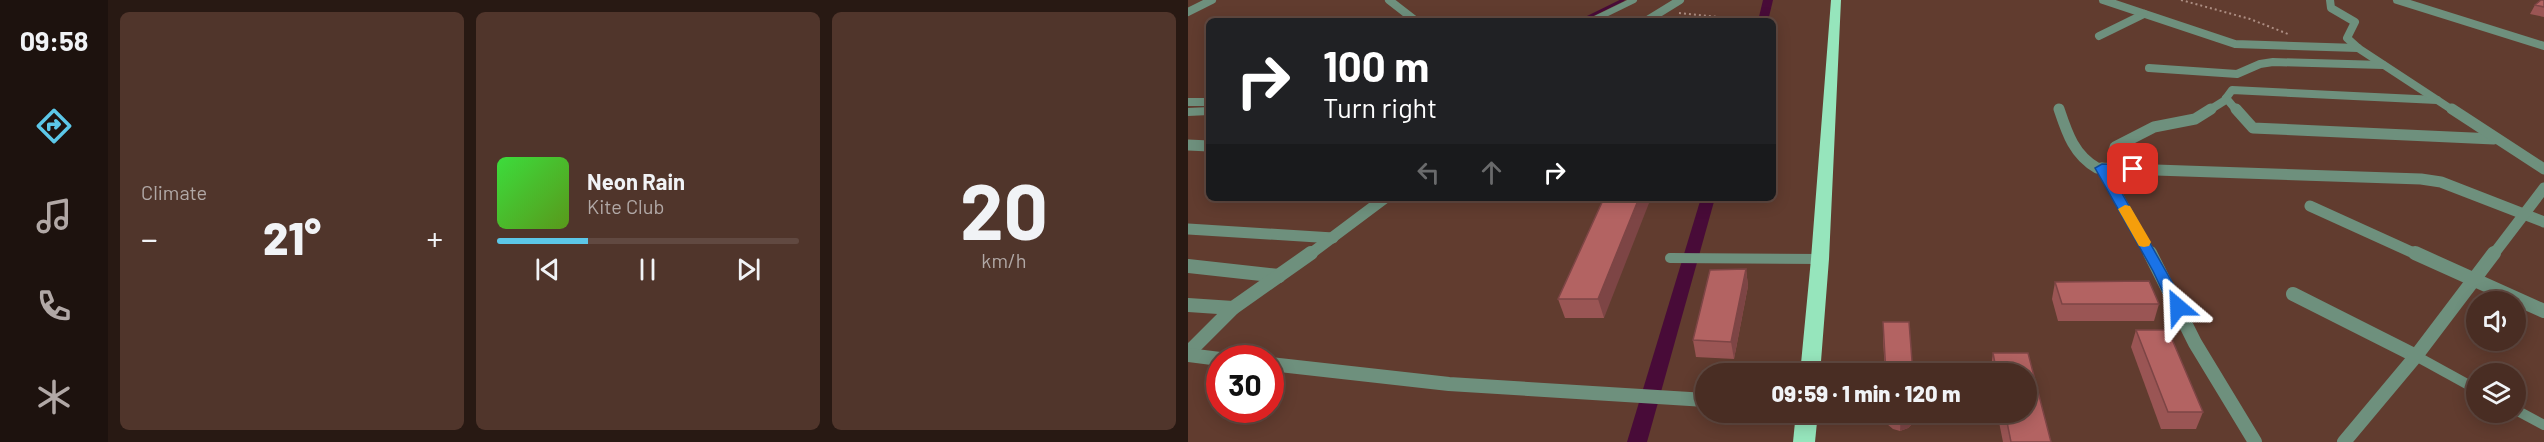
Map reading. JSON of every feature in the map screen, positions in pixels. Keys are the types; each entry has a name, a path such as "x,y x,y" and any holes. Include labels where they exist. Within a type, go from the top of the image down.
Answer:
{"highway":[{"path":"1811,363 1820,259 1836,0"},
{"path":"1804,442 1806,423"}],"street":[{"path":"1188,12 1212,0"},
{"path":"1389,0 1412,18"},
{"path":"1651,18 1680,0"},
{"path":"2103,0 2235,44 2358,48"},
{"path":"2330,0 2331,8 2355,22 2348,38 2358,48 2544,170"},
{"path":"2399,0 2544,46"},
{"path":"2099,36 2144,14"},
{"path":"2149,68 2237,75 2260,63 2272,62 2383,64"},
{"path":"2237,75 2248,91"},
{"path":"2255,442 2195,343 2107,168 2115,147 2154,126 2195,119 2226,98 2232,90 2437,100"},
{"path":"2226,98 2253,128 2494,139"},
{"path":"1188,102 1206,102"},
{"path":"2059,108 2069,141 2089,165 2107,168 2421,179 2442,182 2544,222"},
{"path":"1188,145 1206,146"},
{"path":"2344,442 2416,356 2544,188"},
{"path":"1188,354 1233,308 1333,238 1381,201"},
{"path":"2310,206 2544,311"},
{"path":"1188,229 1333,238"},
{"path":"1188,266 1279,276"},
{"path":"2293,294 2416,356"},
{"path":"1188,305 1233,308"},
{"path":"1188,354 1206,356"},
{"path":"1284,366 1449,384 1695,400"}],"lane":[{"path":"1597,18 1634,0"},
{"path":"1188,112 1206,111"},
{"path":"1670,258 1820,259"},
{"path":"2416,356 2466,384"},
{"path":"2526,415 2544,425"}],"path":[{"path":"2181,0 2236,17 2267,23 2290,36 2302,47"},
{"path":"1662,11 1728,18"}],"building":[{"path":"2544,0 2544,7 2535,5"},
{"path":"1603,201 1638,201 1598,299 1558,299"},
{"path":"1746,269 1731,342 1693,340 1710,270"},
{"path":"2149,281 2159,304 2062,304 2055,282"},
{"path":"1883,322 1909,322 1912,363 1885,363"},
{"path":"2136,330 2168,330 2203,412 2168,412"},
{"path":"1993,353 2028,353 2031,363 1995,363"},
{"path":"2037,388 2051,442 2011,442 2007,423 2037,423"}],"waterway":[{"path":"1586,18 1623,0"},
{"path":"1764,18 1768,0"},
{"path":"1637,442 1707,201"}],"slow traffic":[{"path":"2125,209 2144,242"}],"route":[{"path":"2133,169 2102,168 2178,307"}]}
